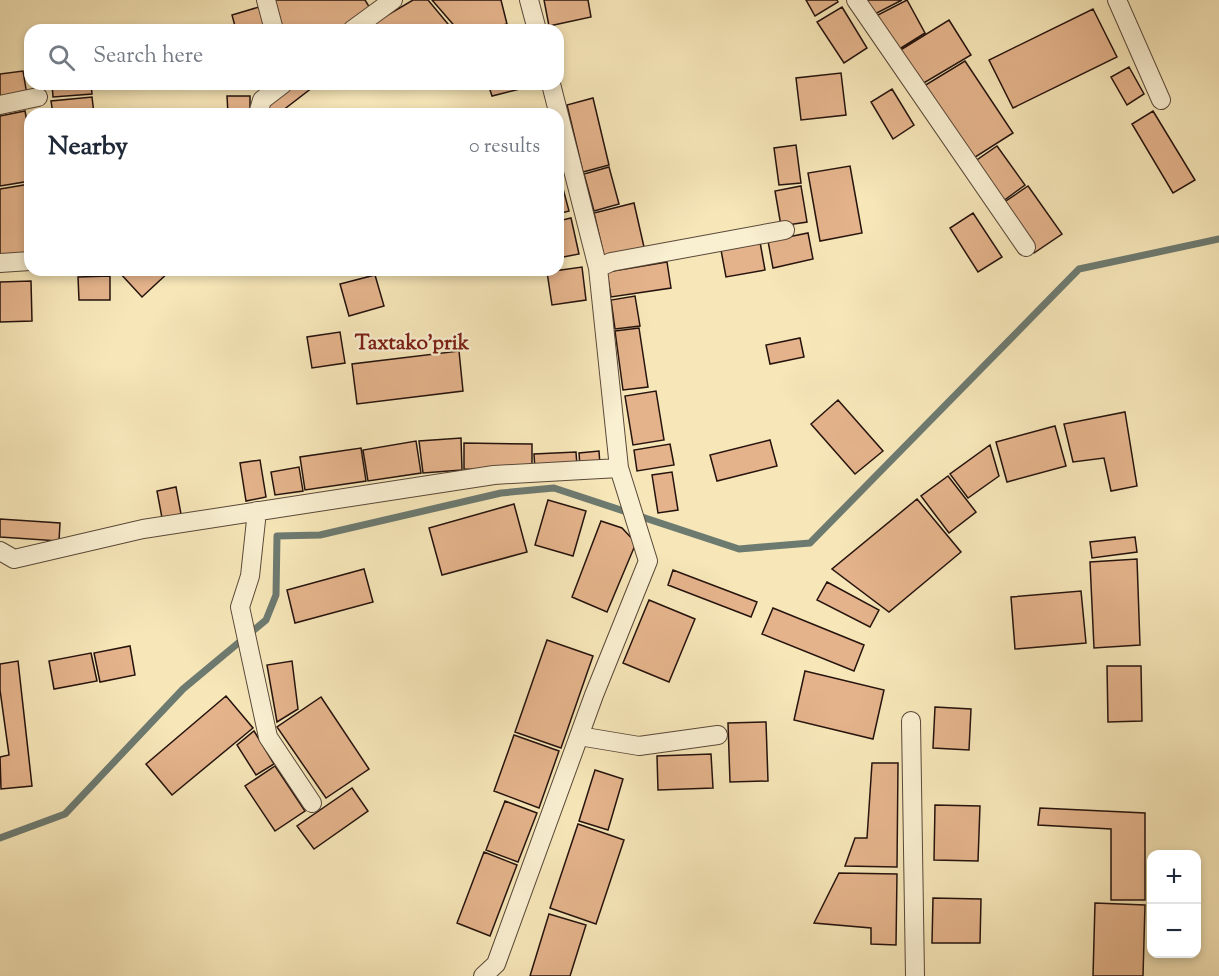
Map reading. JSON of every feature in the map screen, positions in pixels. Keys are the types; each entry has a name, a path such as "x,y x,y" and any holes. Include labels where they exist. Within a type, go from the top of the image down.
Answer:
{"street":[{"path":"266,0 272,24"},
{"path":"360,24 393,0"},
{"path":"529,0 535,24"},
{"path":"856,0 1026,247"},
{"path":"1117,0 1161,100"},
{"path":"260,108 262,100 275,90"},
{"path":"553,90 557,108"},
{"path":"0,105 38,98"},
{"path":"483,976 496,964 579,736 648,561 619,468 598,268 564,135"},
{"path":"598,268 611,262 785,230"},
{"path":"0,263 24,261"},
{"path":"0,551 15,559 143,529 494,475 619,468"},
{"path":"257,511 250,576 240,607 268,737 312,803"},
{"path":"911,721 915,976"},
{"path":"579,736 639,746 718,735"}],"building":[{"path":"275,0 365,0 370,8 348,24 281,24"},
{"path":"413,0 428,0 448,24 374,24"},
{"path":"432,0 501,0 507,24 453,24"},
{"path":"544,0 588,0 591,17 549,24"},
{"path":"806,0 837,0 838,2 815,16"},
{"path":"860,0 902,0 869,17"},
{"path":"907,0 925,33 893,53 870,19"},
{"path":"259,7 264,24 234,24 232,15"},
{"path":"842,7 867,48 844,63 817,22"},
{"path":"1093,9 1117,57 1013,108 989,60"},
{"path":"949,20 971,55 917,87 894,54"},
{"path":"965,61 1013,133 969,161 919,89"},
{"path":"1129,67 1144,94 1127,105 1111,77"},
{"path":"23,71 24,90 26,90 27,95 0,99 0,74"},
{"path":"841,73 846,115 801,120 796,78"},
{"path":"892,89 914,125 893,139 871,102"},
{"path":"52,90 92,90 92,94 53,97"},
{"path":"286,90 309,90 286,108 267,108 265,106"},
{"path":"490,90 516,90 492,96"},
{"path":"227,96 250,96 250,108 228,108"},
{"path":"92,97 93,108 52,108 51,101"},
{"path":"593,98 609,165 583,172 567,105"},
{"path":"24,111 24,182 0,186 0,116"},
{"path":"1153,111 1195,180 1173,193 1132,124"},
{"path":"796,145 801,183 779,185 774,148"},
{"path":"997,146 1025,185 999,204 971,164"},
{"path":"850,166 862,233 820,241 808,173"},
{"path":"609,167 619,204 594,211 584,174"},
{"path":"24,185 24,254 0,256 0,189"},
{"path":"801,186 807,222 781,226 775,191"},
{"path":"1028,186 1062,234 1034,253 1000,205"},
{"path":"564,192 569,211 564,212"},
{"path":"634,203 644,247 604,256 594,213"},
{"path":"973,213 1002,257 978,272 950,228"},
{"path":"571,218 579,254 564,257 564,220"},
{"path":"808,233 813,259 773,268 768,241"},
{"path":"760,242 765,270 726,277 721,250"},
{"path":"667,262 671,288 611,297 607,272"},
{"path":"582,267 586,300 552,305 548,276 564,276 564,270"},
{"path":"110,276 110,300 79,300 78,277"},
{"path":"123,276 165,276 142,297"},
{"path":"375,276 384,306 349,316 340,284"},
{"path":"31,281 32,321 0,322 0,282"},
{"path":"635,296 640,326 615,329 611,300"},
{"path":"639,328 648,387 623,390 615,331"},
{"path":"340,332 345,363 312,368 307,337"},
{"path":"800,338 804,357 770,364 766,345"},
{"path":"459,351 463,391 357,404 352,364"},
{"path":"656,391 664,440 633,445 625,396"},
{"path":"838,400 883,451 855,474 811,424"},
{"path":"1125,412 1137,486 1111,491 1104,458 1073,462 1064,424"},
{"path":"1055,426 1066,466 1007,482 996,442"},
{"path":"461,438 462,470 423,473 419,441"},
{"path":"770,440 777,466 717,481 710,455"},
{"path":"416,441 421,473 368,481 363,450"},
{"path":"464,443 532,444 532,470 464,469"},
{"path":"670,444 674,465 637,471 634,450"},
{"path":"990,445 999,476 968,498 950,474"},
{"path":"361,448 366,481 305,490 300,457"},
{"path":"599,451 600,465 580,466 579,453"},
{"path":"576,452 577,466 535,470 534,454"},
{"path":"260,460 266,497 246,501 240,463"},
{"path":"299,467 303,491 275,495 271,472"},
{"path":"672,472 678,510 658,513 652,475"},
{"path":"948,476 976,512 949,533 921,496"},
{"path":"176,487 181,514 162,518 157,491"},
{"path":"917,499 961,552 889,612 832,569"},
{"path":"548,500 586,511 573,556 535,545"},
{"path":"514,504 527,552 442,575 429,528"},
{"path":"0,519 60,523 59,541 0,537"},
{"path":"601,521 622,528 636,543 607,612 572,597"},
{"path":"1135,537 1137,552 1092,558 1090,542"},
{"path":"1137,559 1140,645 1094,648 1090,562"},
{"path":"364,569 373,602 295,623 287,590"},
{"path":"673,570 757,602 751,617 668,585"},
{"path":"827,582 879,610 870,627 817,600"},
{"path":"1081,591 1086,643 1015,649 1011,597"},
{"path":"649,600 695,619 669,682 623,663"},
{"path":"773,608 864,645 854,671 762,634"},
{"path":"547,640 593,656 561,748 515,732"},
{"path":"130,646 135,675 100,682 94,653"},
{"path":"91,653 97,681 54,689 49,661"},
{"path":"18,661 32,786 1,789 0,757 9,755 0,690 0,664"},
{"path":"292,661 298,709 277,722 267,665"},
{"path":"1107,666 1141,666 1142,721 1108,722"},
{"path":"805,671 884,690 873,739 794,720"},
{"path":"226,696 253,728 172,795 146,764"},
{"path":"321,697 369,769 326,798 277,727"},
{"path":"935,707 971,709 969,750 933,748"},
{"path":"766,722 768,781 730,782 728,723"},
{"path":"254,731 274,764 256,775 237,745"},
{"path":"514,735 559,751 539,808 494,791"},
{"path":"711,754 713,788 658,790 657,756"},
{"path":"872,763 898,763 897,867 845,866 855,838 867,838"},
{"path":"275,766 305,811 275,831 245,786"},
{"path":"595,770 623,779 608,830 579,821"},
{"path":"352,788 368,811 314,849 297,826"},
{"path":"505,801 537,813 518,862 486,850"},
{"path":"935,805 980,806 978,861 934,860"},
{"path":"1040,808 1145,813 1145,900 1111,900 1111,829 1038,825"},
{"path":"578,824 624,840 596,924 550,908"},
{"path":"484,852 517,865 490,936 457,923"},
{"path":"839,873 897,874 896,945 871,944 871,928 814,923"},
{"path":"933,898 981,899 980,943 932,943"},
{"path":"1095,903 1145,905 1143,976 1093,976"},
{"path":"549,914 586,925 570,976 530,976"}],"waterway":[{"path":"0,838 65,814 183,689 266,620 276,595 277,536 320,535 501,493 554,488 739,549 810,543 1079,269 1219,239"}],"district":[{"name":"Taxtako'prik","path":"412,342"}]}
